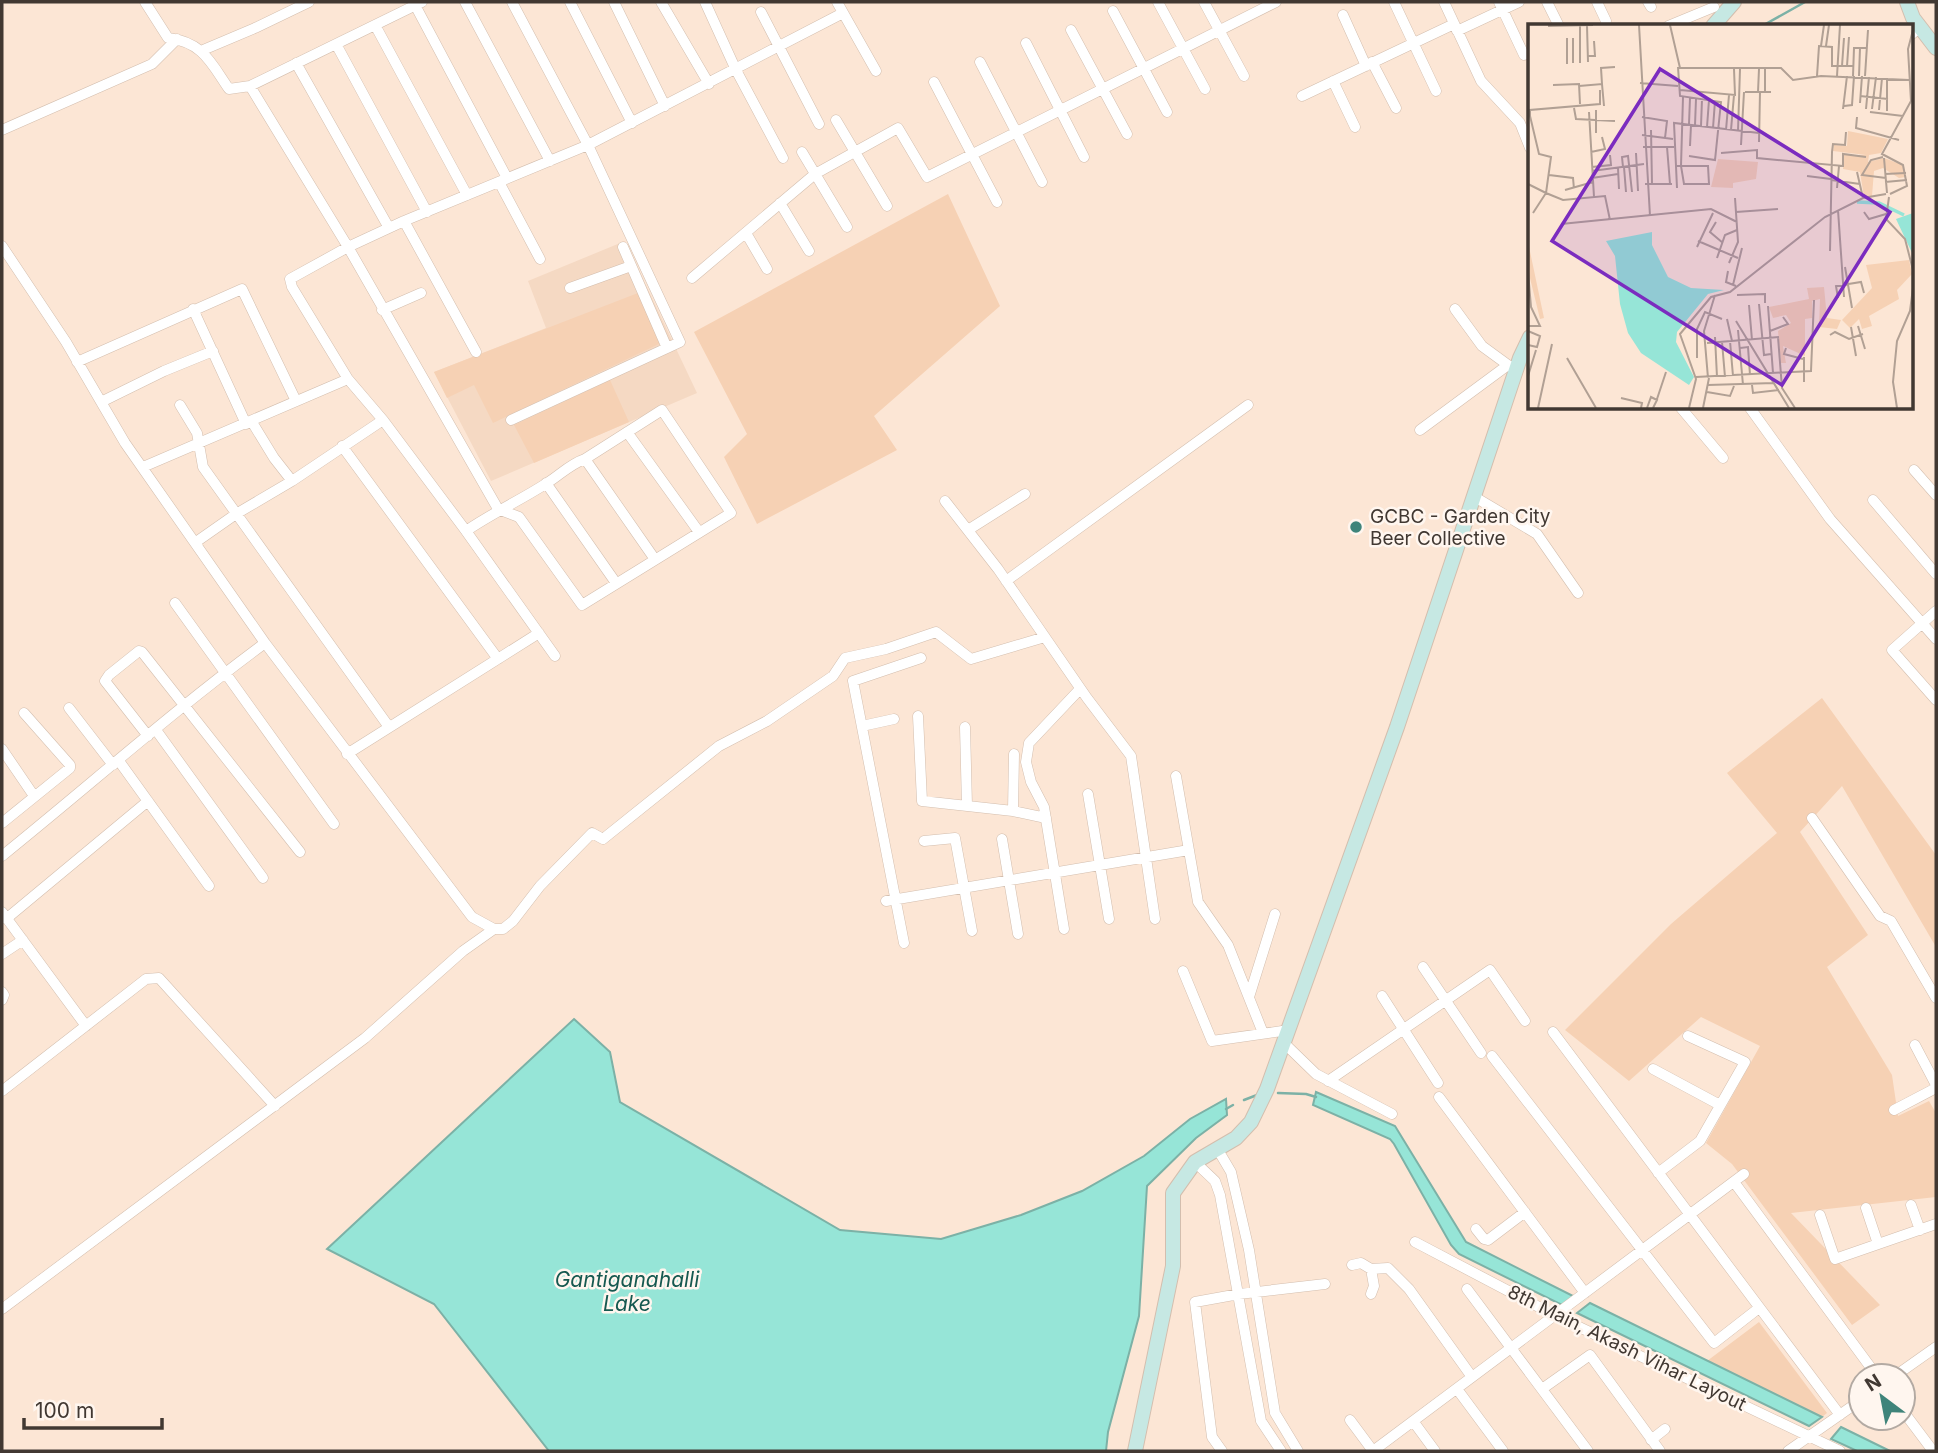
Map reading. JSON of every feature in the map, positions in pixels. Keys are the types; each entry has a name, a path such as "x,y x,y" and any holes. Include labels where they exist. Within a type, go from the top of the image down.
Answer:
{"street":[{"path":"145,2 168,38 203,50 229,89 250,86 418,3 540,259"},
{"path":"203,50 309,2"},
{"path":"465,2 550,161"},
{"path":"511,420 680,342 589,145 512,2"},
{"path":"570,2 632,122"},
{"path":"614,2 664,106"},
{"path":"661,2 709,84"},
{"path":"705,2 736,70 783,158"},
{"path":"837,2 876,71"},
{"path":"1158,2 1205,89"},
{"path":"1204,2 1244,76"},
{"path":"692,278 816,174 898,128 927,177 1219,30 1262,5 1276,2"},
{"path":"1394,2 1436,91"},
{"path":"1444,2 1481,81 1520,123 1528,143"},
{"path":"1302,96 1413,43 1501,6 1519,2"},
{"path":"1547,2 1558,24"},
{"path":"1597,2 1606,21"},
{"path":"1675,24 1714,13 1734,2"},
{"path":"1907,2 1916,31 1936,48"},
{"path":"1501,6 1524,55"},
{"path":"1113,11 1167,112"},
{"path":"761,12 819,124"},
{"path":"555,656 466,531 383,420 348,379 292,287 290,279 348,247 404,221 589,145 843,13"},
{"path":"1343,15 1396,108"},
{"path":"375,25 467,195"},
{"path":"1072,30 1127,134"},
{"path":"2,130 152,64 177,39"},
{"path":"1026,43 1084,157"},
{"path":"336,44 427,212"},
{"path":"980,62 1042,181"},
{"path":"296,63 389,228"},
{"path":"1333,81 1356,127"},
{"path":"934,82 997,202"},
{"path":"250,86 348,247 498,509 519,517 582,605 654,558 731,513 663,410 576,462 546,484 498,509 466,531"},
{"path":"836,120 887,206"},
{"path":"802,152 847,227"},
{"path":"780,204 809,251"},
{"path":"404,221 476,352"},
{"path":"746,233 767,269"},
{"path":"2,246 66,342 143,467 265,643 471,917 494,929 503,929 513,921 540,886 592,833 603,839 719,746 768,721 833,676 845,658 886,649 936,632 971,659 1045,637"},
{"path":"623,247 667,348"},
{"path":"570,288 631,266"},
{"path":"77,362 242,289 296,401"},
{"path":"382,310 421,293"},
{"path":"193,309 249,423 292,481"},
{"path":"1455,309 1482,346 1512,367"},
{"path":"1135,1451 1173,1266 1173,1193 1195,1163 1236,1138 1251,1122 1267,1089 1401,713 1473,496 1512,367 1528,340"},
{"path":"101,402 164,370 213,351"},
{"path":"1420,430 1512,367"},
{"path":"143,467 348,379"},
{"path":"180,405 197,433 203,467 389,727"},
{"path":"1006,581 1248,405"},
{"path":"1683,410 1723,458"},
{"path":"1751,410 1830,519 1936,639"},
{"path":"196,542 383,420"},
{"path":"627,432 699,532"},
{"path":"342,446 498,659"},
{"path":"585,459 654,558"},
{"path":"1914,470 1936,495"},
{"path":"546,484 616,583"},
{"path":"968,530 1025,494"},
{"path":"1473,496 1538,534 1578,593"},
{"path":"1873,500 1936,574"},
{"path":"945,501 1006,581 1130,756 1155,919"},
{"path":"175,603 334,824"},
{"path":"1936,611 1892,650 1936,700"},
{"path":"347,754 539,633"},
{"path":"2,856 184,704 265,643"},
{"path":"263,878 152,733 105,681 136,653 142,652 299,852"},
{"path":"904,943 891,901 853,681 921,658"},
{"path":"1064,929 1044,807 1031,782 1026,762 1029,743 1080,689"},
{"path":"69,708 148,800 209,886"},
{"path":"2,823 68,771 70,765 24,713"},
{"path":"918,716 922,801 1013,811 1046,818"},
{"path":"862,726 894,719"},
{"path":"965,727 967,806"},
{"path":"2,749 34,796"},
{"path":"1013,811 1014,754"},
{"path":"1175,776 1198,902 1228,945 1263,1033"},
{"path":"1088,794 1109,919"},
{"path":"86,1026 4,916 91,850 148,800"},
{"path":"1812,818 1880,916 1891,922 1936,999"},
{"path":"924,841 955,838 972,931"},
{"path":"1002,839 1018,934"},
{"path":"891,901 1189,850"},
{"path":"1249,998 1275,914"},
{"path":"2,1309 351,1049 463,951 494,929"},
{"path":"2,954 23,940"},
{"path":"1423,967 1486,1054 1714,1343 1759,1308"},
{"path":"1328,1081 1490,970 1525,1021"},
{"path":"1183,971 1212,1041 1263,1033 1286,1036 1316,1074 1392,1114"},
{"path":"2,1091 146,979 159,978 275,1106"},
{"path":"2,992 2,999"},
{"path":"1382,996 1438,1083"},
{"path":"1553,1032 1840,1415"},
{"path":"1658,1173 1700,1142 1745,1062 1688,1036"},
{"path":"1894,1110 1936,1086 1915,1045"},
{"path":"1653,1069 1720,1105"},
{"path":"1439,1097 1585,1293"},
{"path":"1218,1150 1231,1172 1249,1250 1275,1413 1298,1451"},
{"path":"1195,1163 1214,1181 1220,1195 1261,1421 1281,1451"},
{"path":"1350,1420 1373,1451 1744,1174"},
{"path":"1734,1182 1867,1362"},
{"path":"1911,1205 1920,1230"},
{"path":"1866,1208 1878,1244"},
{"path":"1476,1228 1484,1239 1489,1240 1525,1212"},
{"path":"1820,1215 1835,1259 1936,1224"},
{"name":"8th Main, Akash Vihar Layout","path":"1415,1242 1840,1451"},
{"path":"1352,1265 1360,1264 1371,1269 1388,1268 1409,1289 1472,1377"},
{"path":"1371,1269 1374,1286 1371,1294"},
{"path":"1222,1451 1212,1437 1195,1302 1325,1284"},
{"path":"1467,1289 1588,1451"},
{"path":"1915,1362 1936,1347"},
{"path":"1542,1389 1590,1354 1660,1451"},
{"path":"1457,1389 1503,1451"},
{"path":"1788,1451 1847,1410"},
{"path":"1413,1421 1435,1451"},
{"path":"1651,1440 1665,1429"},
{"path":"1917,1429 1933,1451"},
{"path":"1926,1441 1936,1434"}],"shaded area":[{"path":"948,194 1000,306 874,416 897,450 757,524 724,457 747,434 694,332"},
{"path":"625,241 697,393 491,481 434,372 546,328 528,281"},
{"path":"638,293 661,343 493,423 474,385 447,398 434,372"},
{"path":"610,380 629,422 534,463 514,425"},
{"path":"1822,698 1936,855 1936,947 1842,786 1800,832 1868,935 1827,967 1892,1075 1898,1116 1929,1101 1936,1113 1936,1197 1791,1213 1880,1305 1852,1325 1732,1164 1706,1143 1760,1046 1701,1017 1629,1081 1565,1030 1671,924 1777,833 1727,773"},
{"path":"1759,1322 1827,1413 1822,1417 1707,1361"}],"water":[{"name":"Gantiganahalli Lake","path":"574,1019 610,1052 620,1102 840,1230 941,1239 1021,1215 1082,1191 1144,1156 1190,1119 1226,1099 1227,1115 1196,1138 1147,1186 1139,1316 1108,1432 1106,1451 549,1451 434,1304 327,1249"},
{"path":"1316,1092 1395,1126 1466,1242 1575,1297 1564,1306 1459,1254 1451,1245 1390,1139 1313,1105"},
{"path":"1590,1303 1822,1417 1809,1426 1577,1313"},
{"path":"1841,1427 1890,1451 1857,1451 1831,1439"}],"waterway":[{"path":"1766,24 1805,2"},
{"path":"1278,1093 1316,1097"},
{"path":"1244,1100 1257,1095"},
{"path":"1226,1109 1233,1105"}],"place":[{"name":"GCBC - Garden City Beer Collective","path":"1356,527"}]}
